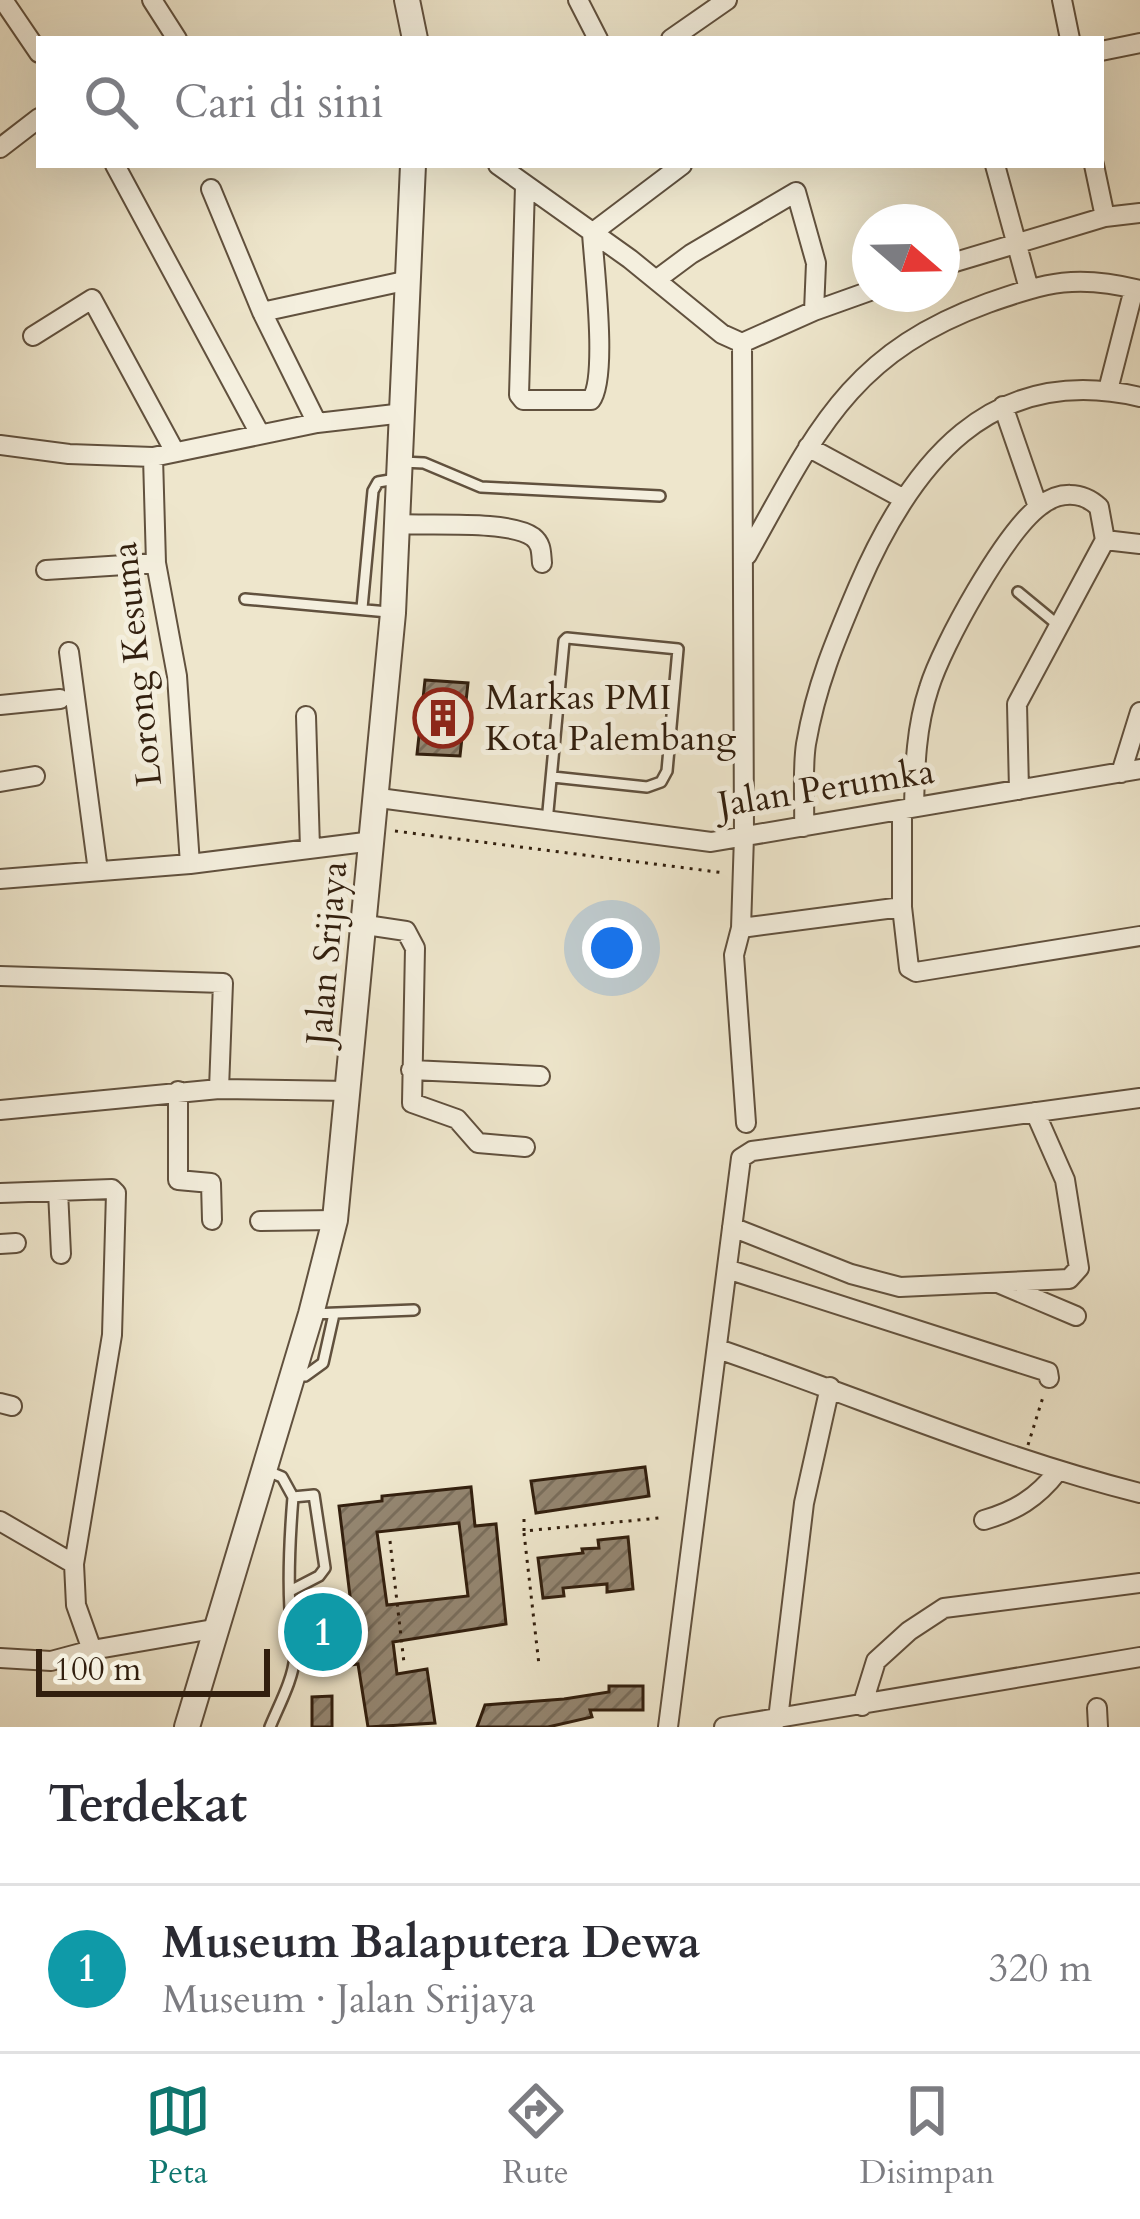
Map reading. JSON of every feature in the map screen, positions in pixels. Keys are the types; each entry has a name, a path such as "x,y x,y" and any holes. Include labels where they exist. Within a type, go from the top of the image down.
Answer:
{"street":[{"path":"4,0 36,48"},
{"path":"152,0 174,33"},
{"path":"406,0 414,36"},
{"path":"578,0 596,36"},
{"path":"675,36 727,0"},
{"path":"1062,0 1069,36"},
{"path":"1104,50 1140,43"},
{"path":"0,148 36,120"},
{"path":"117,168 260,434"},
{"name":"Jalan Srijaya","path":"188,1727 293,1375 323,1314 350,1091 394,613 413,168"},
{"path":"502,168 722,334 742,343 852,297"},
{"path":"592,233 678,168"},
{"path":"996,168 1029,289"},
{"path":"1095,168 1105,217"},
{"path":"525,186 519,394 523,400 595,397 598,326 592,233"},
{"path":"211,190 262,312 317,423"},
{"path":"656,280 796,192 816,263 814,310"},
{"path":"960,260 1105,217 1140,213"},
{"path":"744,560 808,447 859,378 900,344 955,315 1029,289 1088,279 1137,290 1108,390"},
{"path":"262,312 409,280"},
{"path":"33,336 92,299 175,452"},
{"path":"742,343 744,836 741,928 734,955 746,1123"},
{"path":"804,827 806,749 820,674 902,498 950,441 1003,406 1063,393 1108,390 1140,398"},
{"path":"1003,406 1038,507"},
{"path":"0,445 153,457 317,423 404,413"},
{"path":"808,447 902,498"},
{"name":"Lorong Kesuma","path":"153,457 156,563 177,676 190,864"},
{"path":"1019,790 1018,704 1105,540 1103,515 1093,501 1078,495 1059,495 1038,507 975,590 930,685 915,744 908,809 902,907 909,968 916,972 1140,936"},
{"path":"400,524 517,530 536,540 542,563"},
{"path":"1105,540 1140,544"},
{"path":"46,570 156,563"},
{"path":"69,652 98,871"},
{"path":"0,705 60,699"},
{"path":"1131,771 1140,712"},
{"path":"306,716 310,848"},
{"name":"Jalan Perumka","path":"379,798 711,842 1131,771"},
{"path":"0,782 35,776"},
{"path":"0,878 190,864 374,835"},
{"path":"741,928 902,907"},
{"path":"366,925 397,928 412,939 413,1105 452,1116 478,1143 525,1148"},
{"path":"0,976 223,983 219,1089"},
{"path":"412,1070 540,1076"},
{"path":"0,1110 178,1091 350,1091"},
{"path":"178,1091 178,1180 211,1184 212,1220"},
{"path":"668,1727 741,1158 752,1151 1140,1098"},
{"path":"732,1227 851,1274 900,1287 1070,1279 1078,1268 1065,1180 1035,1112"},
{"path":"0,1193 112,1189 116,1193 112,1335 74,1564 76,1605 92,1650"},
{"path":"58,1191 61,1254"},
{"path":"260,1221 335,1220"},
{"path":"728,1269 1048,1372 1049,1378"},
{"path":"992,1280 1076,1316"},
{"path":"718,1349 1057,1472 1140,1493"},
{"path":"778,1719 804,1503 830,1387"},
{"path":"984,1520 1028,1501 1057,1472"},
{"path":"0,1521 74,1564"},
{"path":"862,1706 876,1661 909,1630 944,1608 1140,1583"},
{"path":"0,1658 51,1661 219,1628"},
{"path":"724,1727 1140,1657"}],"lane":[{"path":"362,608 374,491 377,482 402,471 424,463 482,487 660,496"},
{"path":"1018,592 1058,626"},
{"path":"245,599 394,613"},
{"path":"547,822 567,638 678,649 667,771 661,782 646,787 553,777"},
{"path":"323,1314 414,1310"},
{"path":"266,1471 282,1477 293,1497 290,1591 295,1662 270,1727"},
{"path":"290,1591 319,1576 326,1561 314,1495 293,1497"}],"path":[{"path":"374,835 743,875"},
{"path":"1023,1460 1049,1378"},
{"path":"524,1531 659,1518"},
{"path":"524,1520 539,1665"},
{"path":"390,1541 404,1663"}],"building":[{"name":"Markas PMI Kota Palembang","path":"425,680 468,683 460,756 417,754"},
{"path":"645,1467 649,1496 536,1513 531,1481"},
{"path":"471,1487 475,1526 496,1524 506,1624 393,1642 397,1674 427,1669 435,1723 368,1727 358,1664 314,1670 312,1651 304,1652 300,1616 308,1615 307,1601 350,1596 339,1506 382,1501 382,1496","holes":["459,1523 468,1596 387,1605 377,1532"]},
{"path":"628,1537 633,1589 607,1592 607,1584 563,1588 564,1596 543,1598 538,1558 583,1553 582,1549 599,1548 598,1540"},
{"path":"609,1686 643,1686 643,1710 590,1710 592,1717 548,1727 477,1727 485,1705 564,1699 609,1692"},
{"path":"332,1696 332,1727 312,1727 312,1697"}],"place":[{"name":"Markas PMI Kota Palembang","path":"443,718"},
{"name":"Museum Balaputera Dewa","path":"323,1632"}]}
